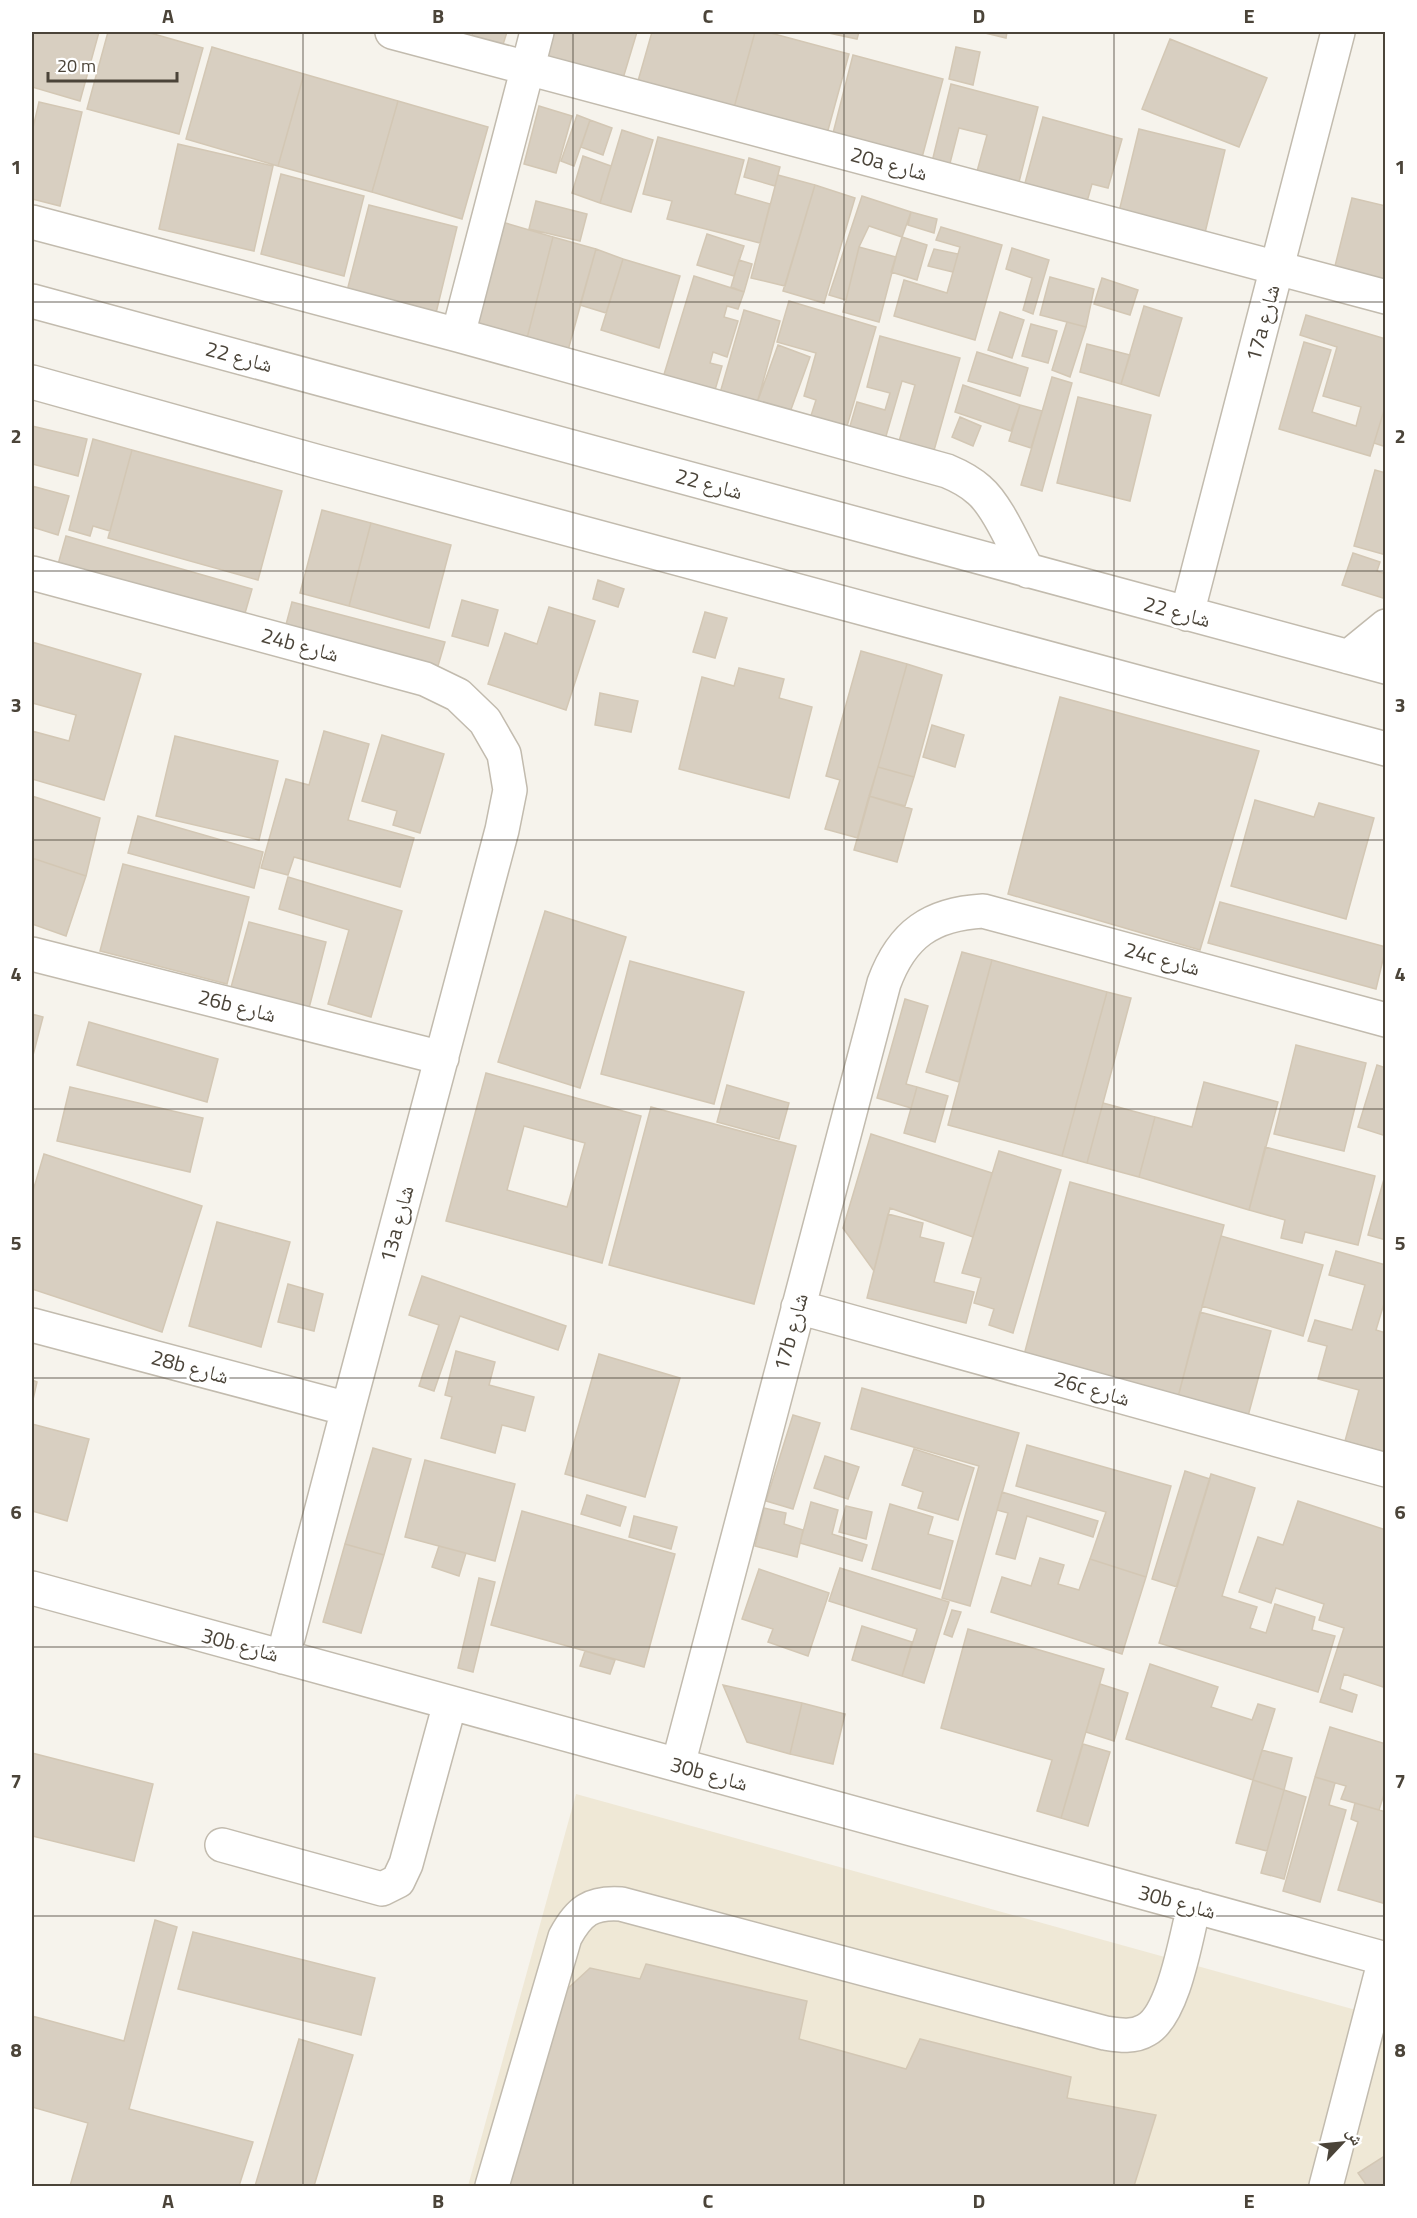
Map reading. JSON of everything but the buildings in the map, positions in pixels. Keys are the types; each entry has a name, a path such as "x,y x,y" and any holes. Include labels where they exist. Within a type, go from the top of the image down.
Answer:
{"street":[{"name":"20a شارع","path":"392,32 1386,297"},
{"path":"458,335 537,32"},
{"name":"17a شارع","path":"1187,614 1338,32"},
{"path":"32,222 458,335 947,471 966,479 982,492 994,509 1028,571"},
{"name":"شارع 22","path":"32,301 1386,667"},
{"path":"32,382 331,465 1386,749"},
{"name":"24b شارع","path":"32,573 425,679 458,695 485,721 504,754 510,790"},
{"path":"1348,657 1386,626"},
{"name":"13a شارع","path":"284,1657 502,830 510,790"},
{"name":"24c شارع","path":"938,918 960,912 982,911 1386,1020"},
{"name":"17b شارع","path":"678,1765 884,983 891,962 904,945 938,918"},
{"name":"26b شارع","path":"32,954 442,1058"},
{"name":"26c شارع","path":"798,1307 1386,1470"},
{"name":"28b شارع","path":"32,1325 348,1409"},
{"name":"30b شارع","path":"32,1588 1386,1959"},
{"path":"222,1845 382,1889 398,1881 406,1864 450,1703"},
{"path":"492,2187 565,1936 573,1921 586,1910 603,1903 621,1904 1105,2033 1125,2036 1146,2031 1161,2017 1170,1998 1194,1906"},
{"path":"1326,2187 1386,1959"}],"shaded area":[{"path":"576,1794 1385,2018 1385,2186 468,2186"}]}
